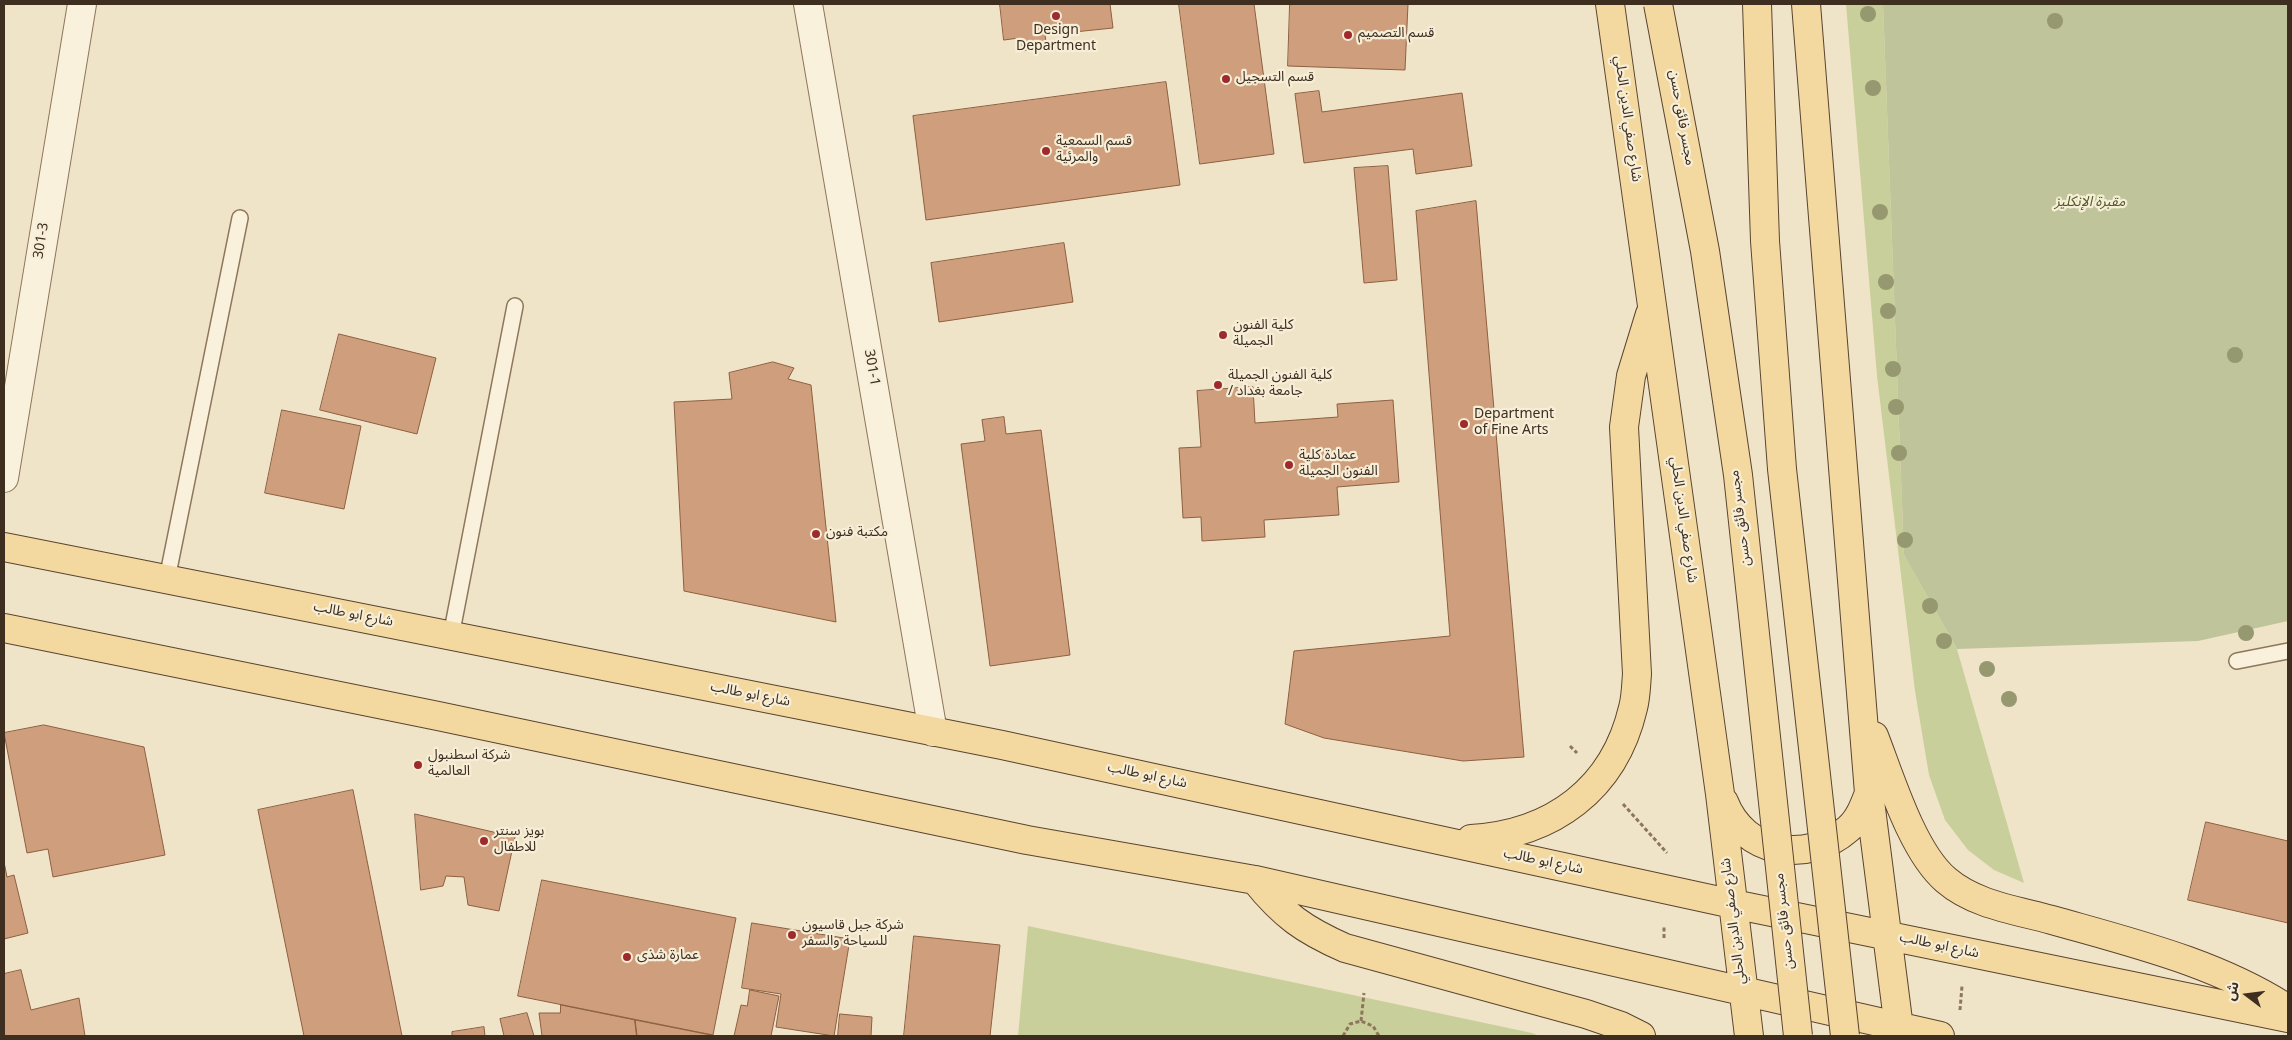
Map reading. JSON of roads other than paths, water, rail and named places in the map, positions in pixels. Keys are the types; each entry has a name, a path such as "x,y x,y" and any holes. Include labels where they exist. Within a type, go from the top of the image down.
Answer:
{"main road":[{"name":"شارع صفي الدين الحلي","path":"1610,4 1720,794 1749,1036"},
{"name":"مجسر فائق حسن","path":"1658,4 1705,251 1738,475 1798,1036"},
{"path":"1757,4 1765,241 1782,469 1845,1036"},
{"path":"1806,4 1869,793 1900,1032"},
{"path":"1438,840 1498,837 1531,829 1561,814 1586,793 1608,768 1624,739 1634,707 1637,674 1624,427 1630,376 1652,308"},
{"name":"شارع ابو طالب","path":"4,547 933,732 1888,937 2288,1018"},
{"path":"4,628 438,716 1026,840 1256,880 1744,992 1900,1032 1940,1036"},
{"path":"1863,702 1873,734 1911,827 1927,857 1946,880 1970,896 2003,908 2108,936 2214,970 2262,992 2288,1009"},
{"path":"1720,794 1728,813 1740,829 1756,841 1775,849 1795,851 1815,848 1834,841 1850,828 1862,812 1869,793"},
{"path":"1256,880 1274,904 1296,923 1319,937 1345,948 1586,1014 1621,1026 1641,1036"}],"street":[{"name":"301-3","path":"4,478 82,4"},
{"name":"301-1","path":"808,4 933,732"}],"lane":[{"path":"167,579 240,218"},
{"path":"451,636 515,306"},
{"path":"2237,661 2288,651"}],"place":[{"name":"Design Department","path":"1056,16"},
{"name":"قسم التصميم","path":"1348,35"},
{"name":"قسم التسجيل","path":"1226,79"},
{"name":"قسم السمعية والمرئية","path":"1046,151"},
{"name":"كلية الفنون الجميلة","path":"1223,335"},
{"name":"كلية الفنون الجميلة / جامعة بغداد","path":"1218,385"},
{"name":"Department of Fine Arts","path":"1464,424"},
{"name":"عمادة كلية الفنون الجميلة","path":"1289,465"},
{"name":"مكتبة فنون","path":"816,534"},
{"name":"شركة اسطنبول العالمية","path":"418,765"},
{"name":"بويز سنتر للاطفال","path":"484,841"},
{"name":"شركة جبل قاسيون للسياحة والسفر","path":"792,935"},
{"name":"عمارة شذى","path":"627,957"}],"park label":[{"name":"مقبرة الإنكليز","path":"2090,204"}]}
